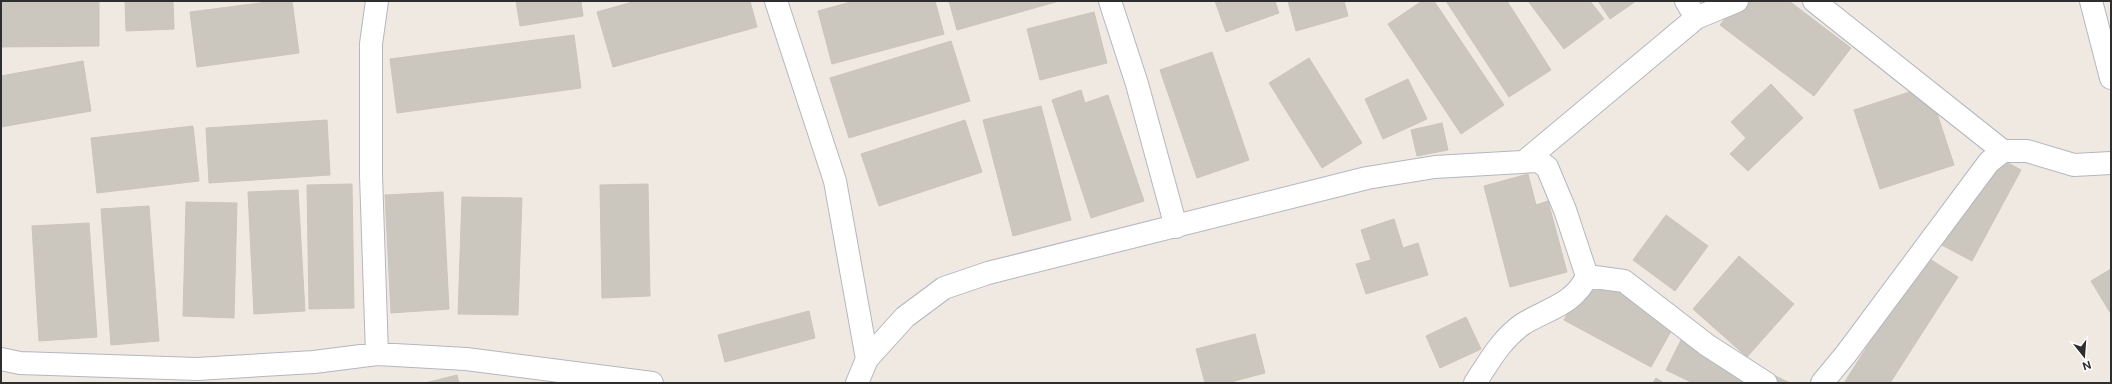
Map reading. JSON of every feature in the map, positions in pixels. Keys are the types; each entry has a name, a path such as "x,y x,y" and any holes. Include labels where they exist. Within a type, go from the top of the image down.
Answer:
{"street":[{"path":"377,1 371,44 371,175 377,354"},
{"path":"776,1 835,181 867,359"},
{"path":"1110,1 1137,84 1176,227"},
{"path":"1525,161 1691,9 1737,1"},
{"path":"1814,1 2004,151"},
{"path":"2091,1 2111,78"},
{"path":"1822,383 1846,354 1974,180 1989,162 2004,151 2027,151 2074,166 2111,163"},
{"path":"857,383 867,359 905,317 944,288 988,273 1367,178 1435,167 1538,160 1547,167 1565,210 1587,276 1583,285 1571,299 1523,325 1498,347 1475,383"},
{"path":"1587,276 1624,281 1707,345 1766,383"},
{"path":"1,359 20,363 197,369 314,362 377,354 466,358 548,376 652,383"}],"building":[{"path":"1,1 99,1 99,46 1,47"},
{"path":"125,1 173,1 174,29 126,31"},
{"path":"275,1 292,1 299,53 197,67 190,12"},
{"path":"516,1 581,1 583,16 520,26"},
{"path":"636,1 750,1 757,27 613,67 597,12"},
{"path":"854,1 935,1 944,34 832,64 818,11"},
{"path":"949,1 1059,1 957,30"},
{"path":"1215,1 1275,1 1279,13 1226,32"},
{"path":"1288,1 1344,1 1348,16 1296,31"},
{"path":"1422,1 1434,1 1504,105 1461,134 1388,24"},
{"path":"1446,1 1507,1 1551,70 1509,97"},
{"path":"1528,1 1590,1 1604,19 1564,49"},
{"path":"1598,1 1636,1 1610,19"},
{"path":"1739,1 1789,1 1851,48 1814,96 1720,25"},
{"path":"1094,12 1107,63 1040,80 1027,29"},
{"path":"574,35 581,88 397,113 390,59"},
{"path":"951,41 970,101 849,138 830,78"},
{"path":"1212,52 1249,160 1197,178 1160,70"},
{"path":"1309,58 1362,143 1322,168 1269,83"},
{"path":"83,61 91,111 1,127 1,76"},
{"path":"1408,79 1427,119 1383,139 1365,99"},
{"path":"1771,84 1803,118 1748,171 1730,154 1746,138 1731,122"},
{"path":"1928,86 1954,165 1880,189 1854,110"},
{"path":"1081,90 1085,103 1108,95 1144,201 1091,218 1052,100"},
{"path":"1041,106 1071,220 1013,236 983,120"},
{"path":"327,120 330,175 209,183 206,128"},
{"path":"965,120 982,172 879,206 861,154"},
{"path":"1442,123 1448,150 1417,156 1411,130"},
{"path":"193,126 199,181 97,193 91,138"},
{"path":"1986,151 2021,170 1972,261 1936,242"},
{"path":"1528,174 1536,205 1548,201 1567,272 1510,287 1484,186"},
{"path":"352,184 354,308 309,309 307,185"},
{"path":"648,184 650,296 602,298 600,185"},
{"path":"298,190 305,311 254,314 248,192"},
{"path":"443,192 449,309 391,313 385,195"},
{"path":"462,197 522,198 518,315 458,314"},
{"path":"186,202 237,203 234,318 183,316"},
{"path":"149,206 159,341 111,345 101,209"},
{"path":"1666,215 1708,246 1675,291 1633,260"},
{"path":"1394,219 1403,248 1418,243 1428,275 1366,294 1356,264 1371,260 1361,230"},
{"path":"89,223 97,337 39,341 32,226"},
{"path":"1739,256 1794,304 1747,357 1693,309"},
{"path":"1925,256 1958,277 1890,383 1844,383"},
{"path":"1593,267 1680,315 1651,367 1564,320"},
{"path":"2111,269 2111,314 2091,281"},
{"path":"809,311 815,338 725,362 718,335"},
{"path":"1466,317 1481,349 1440,368 1426,336"},
{"path":"1685,332 1790,383 1693,383 1666,370"},
{"path":"1255,334 1265,373 1227,383 1205,383 1196,349"},
{"path":"457,375 459,383 425,383"},
{"path":"1656,378 1664,383 1653,383"}]}
